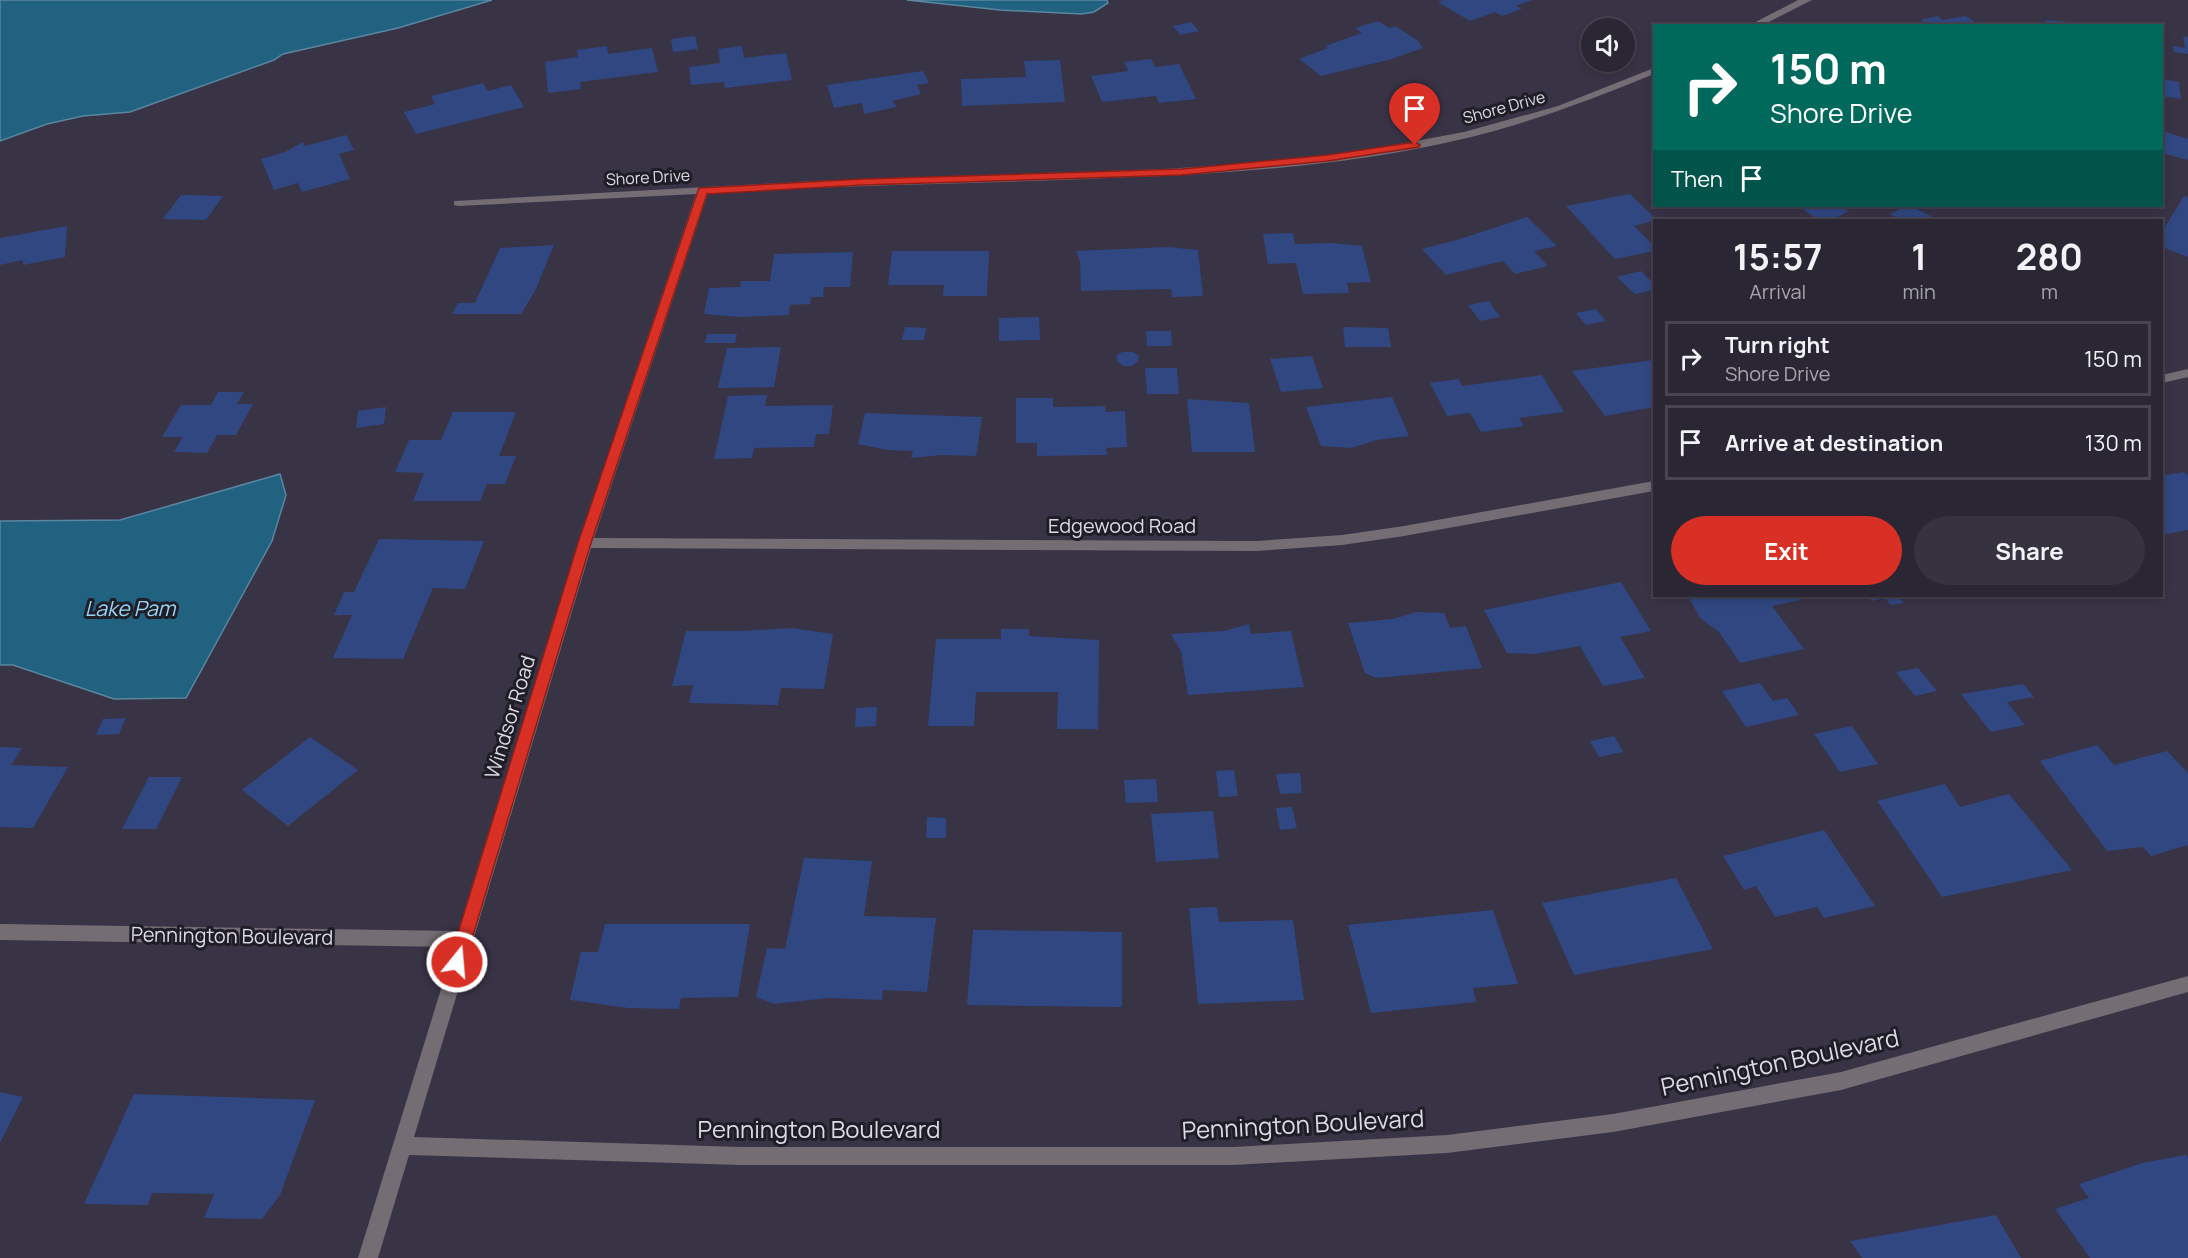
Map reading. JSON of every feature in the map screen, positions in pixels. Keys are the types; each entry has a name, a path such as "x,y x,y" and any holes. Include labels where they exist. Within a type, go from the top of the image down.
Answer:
{"street":[{"path":"1757,24 1807,0"},
{"name":"Shore Drive","path":"458,203 863,182 1161,173 1328,158 1415,145 1532,117 1614,90 1653,71"},
{"name":"Windsor Road","path":"368,1258 585,543 703,191"},
{"path":"2163,379 2188,373"},
{"name":"Edgewood Road","path":"585,543 1257,546 1342,540 1404,531 1653,486"},
{"name":"Pennington Boulevard","path":"0,932 464,939"},
{"name":"Pennington Boulevard","path":"402,1146 741,1156 1233,1156 1447,1144 1613,1124 1841,1081 2188,984"}],"water":[{"path":"0,0 492,0 398,28 283,54 274,60 130,112 83,116 47,124 0,141"},
{"path":"907,0 1107,0 1108,3 1094,12 1082,14 1000,10"},
{"name":"Lake Pam","path":"280,474 286,495 272,541 186,698 114,699 13,665 0,665 0,521 120,520"}],"building":[{"path":"1443,0 1532,0 1516,6 1522,9 1502,16 1495,12 1470,21 1438,2"},
{"path":"1938,16 1942,20 1966,16 1977,24 1919,24 1924,22 1920,20"},
{"path":"2045,20 2094,24 2046,24"},
{"path":"1378,21 1390,28 1395,26 1417,40 1423,48 1388,60 1321,76 1299,59 1328,48 1325,46 1362,33 1355,28"},
{"path":"1191,22 1199,31 1180,35 1173,26"},
{"path":"695,36 698,49 673,52 671,39"},
{"path":"2183,36 2188,37 2188,54 2174,52 2173,46 2185,48"},
{"path":"607,46 608,54 652,48 658,72 580,82 581,89 548,93 545,62 578,57 577,50"},
{"path":"742,46 744,58 786,53 792,80 725,88 724,82 691,85 689,67 720,63 718,49"},
{"path":"1151,59 1155,67 1179,64 1196,99 1159,103 1156,96 1102,102 1091,76 1128,71 1124,62"},
{"path":"1060,60 1065,102 962,106 961,79 1026,77 1024,61"},
{"path":"923,71 929,83 917,85 921,94 892,101 897,107 864,114 862,103 834,108 827,85"},
{"path":"2163,79 2179,82 2181,99 2163,96"},
{"path":"483,83 488,91 511,85 524,107 416,134 404,112 435,104 431,96"},
{"path":"2163,131 2188,139 2188,160 2163,153"},
{"path":"346,135 354,150 339,154 350,179 302,192 298,183 274,190 261,159 285,152 303,142 305,146"},
{"path":"1630,194 1656,219 1634,226 1653,245 1653,251 1615,259 1566,206"},
{"path":"181,195 223,196 206,220 163,219"},
{"path":"2184,196 2188,198 2188,257 2163,247 2163,230"},
{"path":"1811,207 1841,207 1849,211 1833,219 1818,219 1803,210"},
{"path":"1904,207 1912,207 1937,219 1899,219 1890,214"},
{"path":"1527,217 1557,246 1534,251 1548,266 1515,274 1503,261 1446,275 1422,249 1457,240"},
{"path":"67,226 65,257 23,265 23,260 0,265 0,238"},
{"path":"1293,233 1295,244 1333,243 1362,246 1371,282 1347,283 1349,293 1303,294 1296,263 1268,264 1263,234"},
{"path":"554,245 535,291 521,314 452,314 458,303 475,303 500,248"},
{"path":"1168,247 1198,250 1203,296 1172,297 1171,289 1081,291 1080,261 1076,251"},
{"path":"892,251 989,251 987,296 943,296 944,285 888,285"},
{"path":"853,252 850,287 824,287 823,297 811,297 810,304 790,305 789,315 740,317 704,314 709,288 740,287 741,281 770,281 774,254"},
{"path":"1641,271 1653,283 1653,290 1635,294 1617,277"},
{"path":"1489,301 1500,317 1480,321 1468,305"},
{"path":"1596,309 1606,321 1586,325 1576,313"},
{"path":"1039,317 1040,340 999,341 999,318"},
{"path":"905,327 926,328 924,340 902,340"},
{"path":"1343,327 1388,328 1391,347 1345,347"},
{"path":"1146,331 1171,331 1172,346 1147,346"},
{"path":"707,334 737,334 735,343 705,343"},
{"path":"781,347 774,387 718,388 727,348"},
{"path":"1122,352 1133,352 1139,356 1138,361 1132,366 1123,366 1118,362 1116,356"},
{"path":"1312,356 1323,388 1281,392 1270,359"},
{"path":"1653,360 1653,407 1605,416 1572,371"},
{"path":"1145,368 1177,368 1179,394 1147,394"},
{"path":"1542,375 1564,412 1519,418 1524,426 1481,432 1470,413 1447,416 1430,383 1459,379 1462,386"},
{"path":"218,392 244,392 237,404 253,404 236,435 217,435 207,453 174,452 183,437 162,437 181,405 211,405"},
{"path":"767,395 765,406 833,405 829,434 816,434 814,447 754,448 752,458 714,459 728,396"},
{"path":"1392,397 1409,436 1377,440 1351,448 1321,446 1306,407"},
{"path":"1016,398 1053,398 1053,407 1105,406 1106,412 1125,411 1127,447 1106,448 1107,455 1037,456 1037,443 1016,443"},
{"path":"1187,399 1249,403 1255,452 1192,452"},
{"path":"386,407 384,424 356,428 358,411"},
{"path":"453,412 516,412 499,456 516,456 505,484 487,484 480,501 413,501 424,473 395,472 409,440 441,440"},
{"path":"865,413 982,417 976,456 942,455 911,458 913,451 887,450 858,444"},
{"path":"2184,472 2188,476 2188,530 2163,535 2163,476"},
{"path":"379,539 484,541 465,589 433,588 403,659 333,658 352,615 334,615 344,592 354,592"},
{"path":"1621,582 1651,631 1620,637 1645,678 1603,686 1580,646 1535,654 1507,653 1484,610"},
{"path":"1689,597 1798,597 1801,600 1772,606 1804,649 1740,663 1719,632 1700,618"},
{"path":"1868,597 1899,597 1904,603 1891,605 1885,598 1872,601"},
{"path":"1416,612 1444,613 1450,628 1466,626 1482,668 1376,678 1365,673 1348,623 1393,619"},
{"path":"1249,624 1251,634 1291,631 1304,687 1188,695 1181,651 1171,634 1224,631"},
{"path":"792,628 833,634 824,689 781,688 778,705 689,703 693,685 672,686 686,631"},
{"path":"1001,629 1029,629 1029,636 1099,640 1098,729 1057,729 1058,692 976,692 974,726 928,726 936,639 1001,639"},
{"path":"1918,668 1937,691 1915,696 1896,672"},
{"path":"1760,683 1773,701 1787,698 1799,715 1746,727 1722,691"},
{"path":"2023,684 2034,697 2007,702 2025,725 1991,732 1961,694"},
{"path":"877,707 876,726 855,727 856,708"},
{"path":"126,718 119,734 96,735 103,719"},
{"path":"1852,726 1878,764 1840,772 1814,734"},
{"path":"1614,736 1623,752 1599,757 1590,741"},
{"path":"310,737 358,770 288,826 242,790"},
{"path":"2097,745 2114,765 2167,751 2188,773 2188,845 2151,856 2143,847 2107,851 2040,761"},
{"path":"0,747 22,748 11,765 68,767 33,828 0,827"},
{"path":"1234,770 1238,796 1219,797 1216,771"},
{"path":"1300,773 1302,793 1280,794 1276,774"},
{"path":"149,777 182,777 156,829 122,829"},
{"path":"1156,779 1158,802 1126,803 1124,780"},
{"path":"1945,784 1960,807 2009,794 2072,870 1942,897 1877,801"},
{"path":"1292,807 1297,828 1280,830 1276,808"},
{"path":"1213,811 1219,858 1156,862 1151,814"},
{"path":"927,817 946,818 946,838 926,838"},
{"path":"1824,830 1875,906 1824,918 1817,907 1775,917 1756,886 1744,890 1723,856"},
{"path":"804,858 872,861 864,916 936,918 927,992 883,990 882,1000 828,998 774,1004 756,997 767,948 785,949"},
{"path":"1676,878 1713,949 1574,975 1542,903"},
{"path":"1217,907 1219,922 1293,920 1304,1000 1198,1004 1189,908"},
{"path":"1493,910 1518,984 1473,988 1476,1002 1371,1013 1348,925"},
{"path":"605,924 750,924 738,997 681,998 679,1009 628,1008 570,1000 581,952 598,952"},
{"path":"973,930 1122,932 1122,1007 967,1005"},
{"path":"0,1092 23,1097 0,1143"},
{"path":"134,1094 315,1100 280,1195 262,1219 204,1218 214,1194 152,1193 148,1205 84,1204"},
{"path":"2186,1155 2188,1158 2188,1258 2090,1258 2055,1209 2089,1198 2079,1184 2142,1163"},
{"path":"1996,1215 2021,1258 1862,1258 1850,1241"}],"route":[{"path":"457,962 585,543 703,191 863,182 1182,172 1328,158 1415,145"}]}
